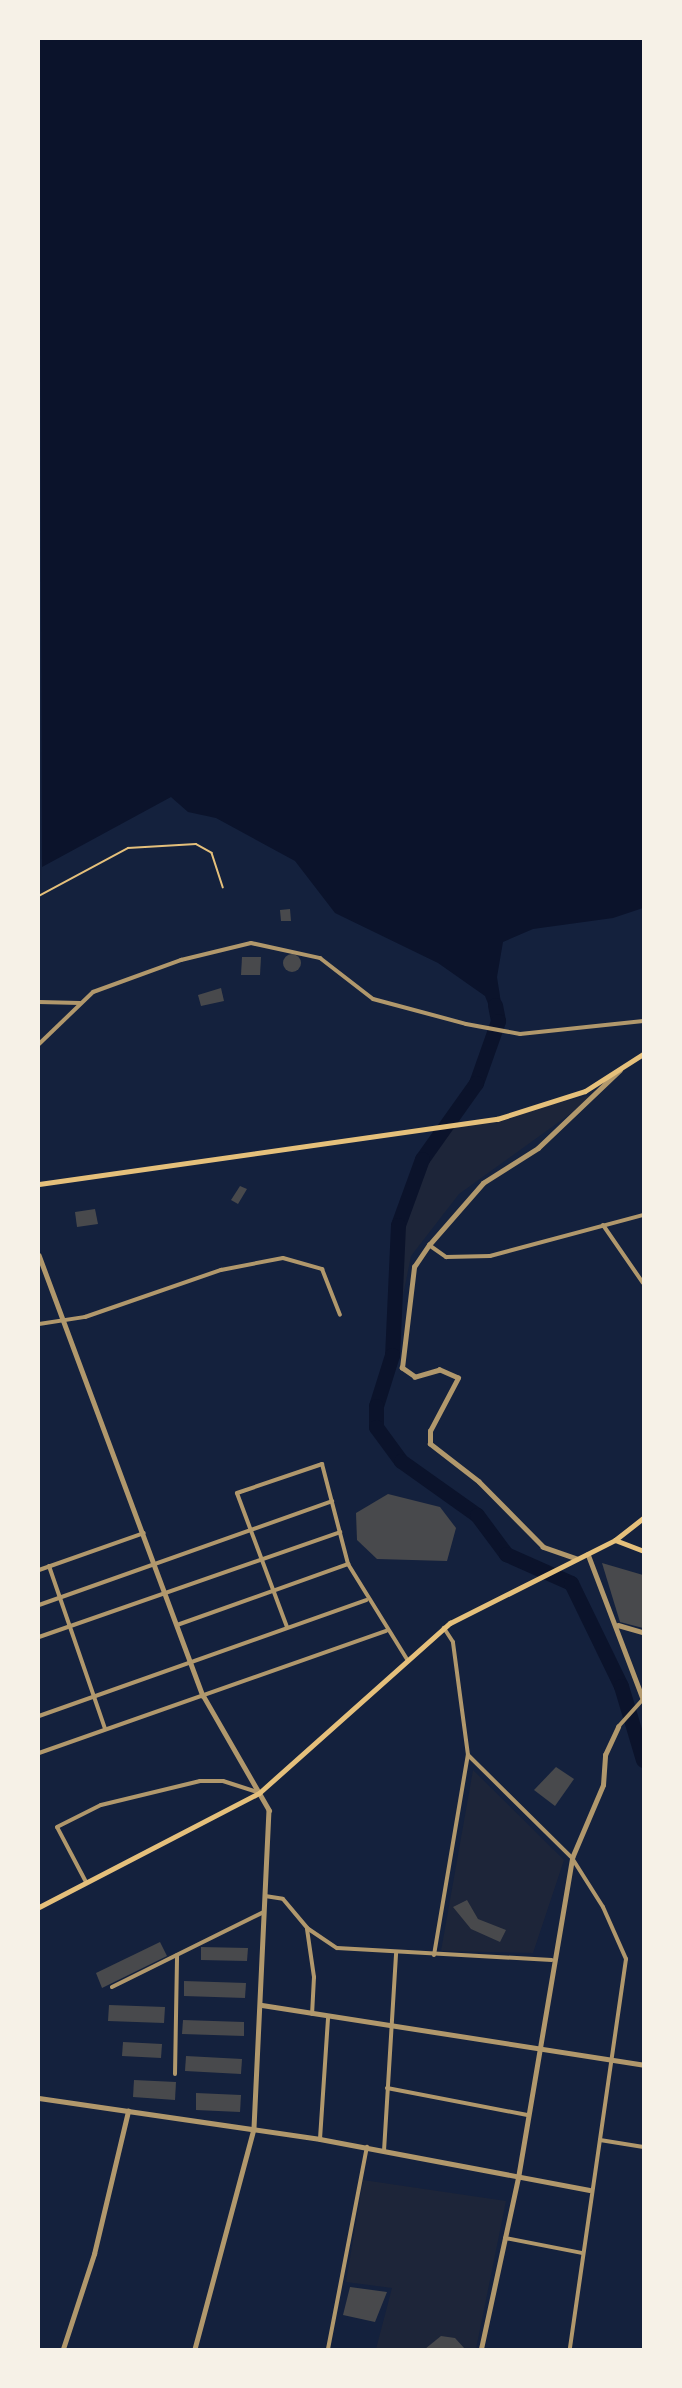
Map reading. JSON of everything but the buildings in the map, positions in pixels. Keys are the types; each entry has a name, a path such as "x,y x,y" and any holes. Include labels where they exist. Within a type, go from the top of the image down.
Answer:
{"main road":[{"path":"39,1184 424,1131 544,1107 620,1070 643,1054"},
{"path":"39,1906 259,1793 444,1628 531,1580 615,1540 643,1518"},
{"path":"615,1540 643,1551"}],"street":[{"path":"39,1044 93,992 170,964 251,943 320,958 373,999 414,1014 488,1029 520,1034 643,1021"},
{"path":"39,1002 81,1003"},
{"path":"575,1560 543,1546 479,1482 430,1444 430,1431 458,1378 440,1370 415,1377 402,1368 414,1267 429,1245 483,1182 538,1148 620,1070"},
{"path":"429,1245 446,1257 490,1256 643,1215"},
{"path":"603,1226 643,1283"},
{"path":"39,1255 167,1592 203,1695 269,1810 262,2005 254,2129 195,2349"},
{"path":"39,1324 63,1320 234,1266 283,1258 322,1269 340,1315"},
{"path":"287,1627 237,1493 322,1464 348,1564 366,1600 407,1659"},
{"path":"39,1605 332,1501"},
{"path":"39,1637 340,1532"},
{"path":"39,1569 145,1533"},
{"path":"481,2349 518,2178 537,2047 572,1858 603,1785 605,1755 618,1727 643,1699 618,1625 588,1554"},
{"path":"177,1625 348,1564"},
{"path":"49,1566 105,1729"},
{"path":"39,1716 366,1600"},
{"path":"618,1625 643,1632"},
{"path":"434,1955 468,1755 453,1642 444,1628"},
{"path":"39,1753 386,1631"},
{"path":"468,1755 572,1858 603,1907 626,1959 600,2140 589,2190 570,2349"},
{"path":"86,1882 57,1827 101,1804 200,1781 223,1781 259,1793"},
{"path":"265,1896 283,1899 307,1928 337,1948 552,1960"},
{"path":"112,1988 265,1912"},
{"path":"307,1928 314,1977 312,2015"},
{"path":"384,2151 396,1952"},
{"path":"174,2074 177,1955"},
{"path":"262,2005 328,2018 537,2047 643,2065"},
{"path":"320,2139 328,2018"},
{"path":"387,2088 527,2115"},
{"path":"39,2098 320,2139 589,2190"},
{"path":"63,2349 94,2254 128,2111"},
{"path":"600,2140 643,2147"},
{"path":"328,2349 367,2147"},
{"path":"505,2238 582,2253"}],"path":[{"path":"39,896 128,848 196,843 212,853 223,887"}],"shaded area":[{"path":"39,39 643,39 643,908 613,918 533,929 503,942 497,977 504,1022 496,1024 485,996 438,963 335,913 295,861 216,818 188,812 171,797 42,867"},
{"path":"599,1093 459,1194 411,1256 393,1345 401,1230 442,1131"},
{"path":"473,1770 564,1860 533,1953 441,1951"},
{"path":"363,2180 506,2201 476,2349 376,2349 392,2288 346,2282"}],"waterway":[{"path":"495,1005 498,1021 476,1083 422,1159 398,1225 392,1355 376,1406 376,1427 401,1461 477,1515 506,1554 571,1583 621,1686 643,1760"}]}
